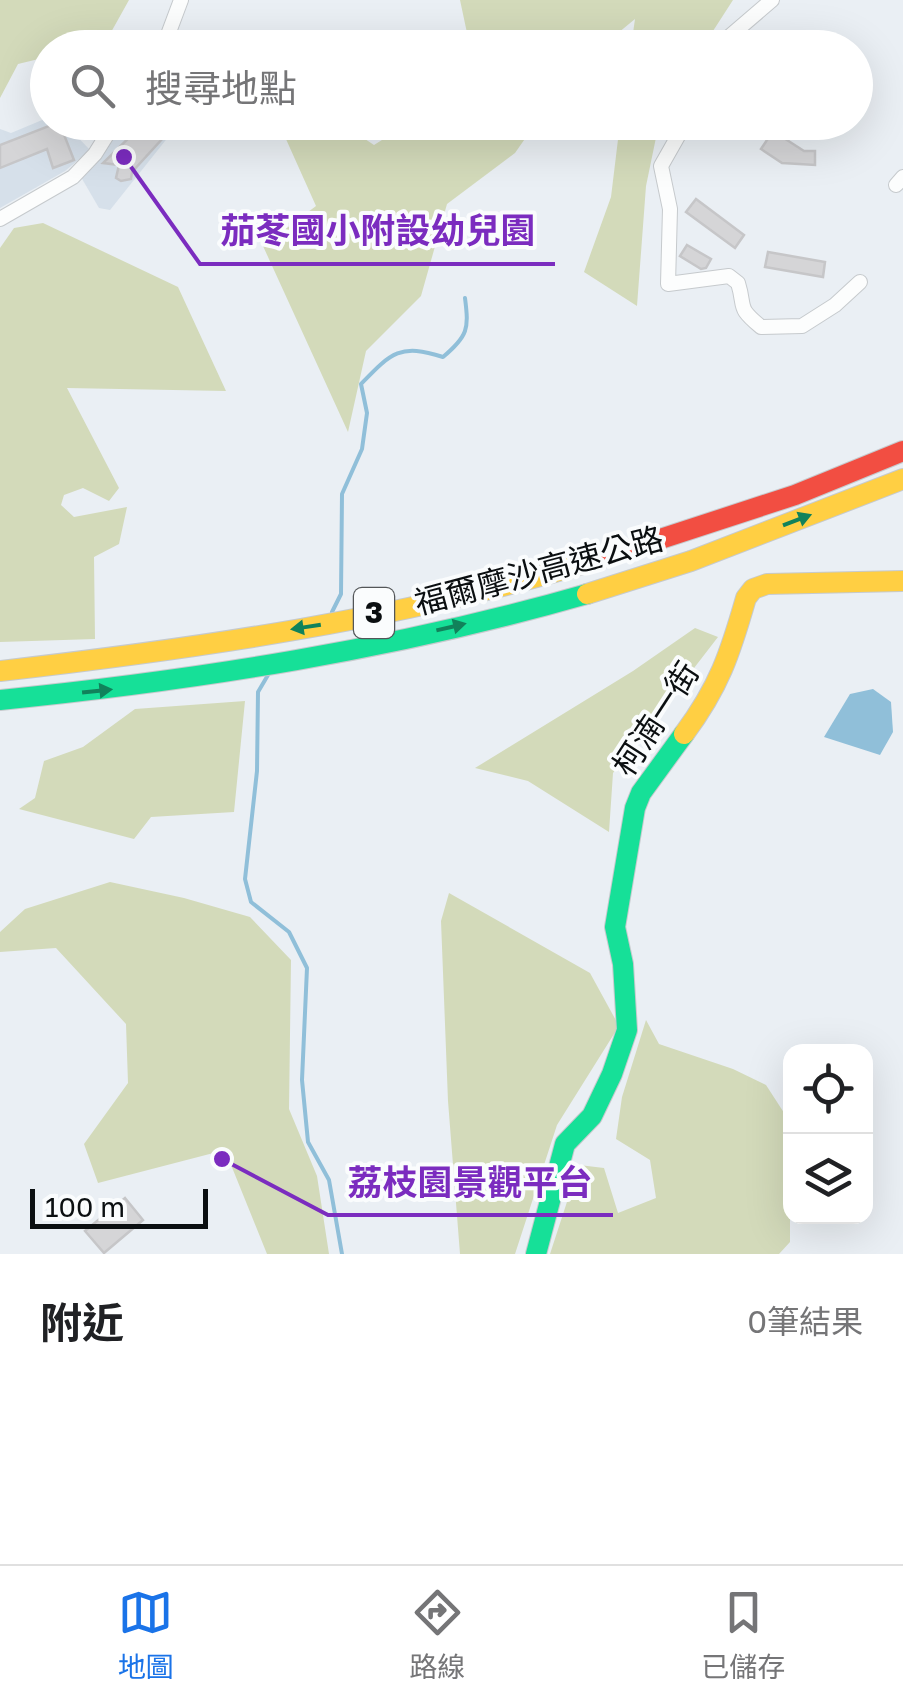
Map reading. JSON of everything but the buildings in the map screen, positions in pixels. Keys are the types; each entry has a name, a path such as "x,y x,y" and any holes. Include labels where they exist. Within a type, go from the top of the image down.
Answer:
{"main road":[{"name":"福爾摩沙高速公路","path":"0,670 105,660 332,623 553,573 739,516 903,451"},
{"name":"福爾摩沙高速公路","path":"0,700 110,690 336,653 560,602 706,556 903,479"},
{"name":"柯湳一街","path":"536,1254 564,1144 592,1116 627,1030 623,964 616,927 635,808 709,700 726,666 746,598 753,589 767,584 903,582"}],"street":[{"path":"170,30 181,0"},
{"path":"737,30 772,0"},
{"path":"0,219 73,176 104,140"},
{"path":"675,140 660,166 670,209 668,284 729,276 738,283 744,313 761,327 802,326 835,305 860,282"}],"shaded area":[{"path":"30,125 30,140 80,140 90,150 65,171 0,208 0,129 11,133"},
{"path":"109,140 166,140 110,210 99,208 81,177"}],"green space":[{"path":"0,0 129,0 112,30 30,30 30,61 18,64 0,98"},
{"path":"460,0 733,0 714,30 633,30 635,19 622,30 466,30"},
{"path":"286,140 366,140 374,145 382,140 524,140 515,153 447,204 421,296 366,351 348,432 263,246 316,206"},
{"path":"618,140 655,140 646,186 637,306 584,272 611,197"},
{"path":"43,223 178,287 226,391 67,388 119,488 109,501 83,488 64,495 61,505 74,517 127,507 119,544 94,557 95,639 0,642 0,248 14,228"},
{"path":"695,628 718,637 613,773 609,832 528,781 475,768 633,671"},
{"path":"245,701 234,812 151,817 134,839 19,809 35,798 44,761 83,747 135,709"},
{"path":"110,882 250,917 291,960 289,1109 317,1176 329,1254 267,1254 225,1150 98,1183 84,1144 128,1083 126,1024 56,948 0,952 0,932 25,909"},
{"path":"449,893 590,973 619,1026 557,1125 515,1254 460,1254 448,1101 441,921"},
{"path":"646,1020 659,1044 733,1069 766,1085 783,1111 783,1224 790,1224 790,1242 779,1254 550,1254 579,1165 604,1168 618,1213 656,1198 650,1160 616,1139 622,1097"}],"water":[{"path":"873,689 891,702 893,732 880,755 824,737 850,694"}],"waterway":[{"path":"332,612 341,594 342,494 362,449 367,413 361,384 389,358 406,351 443,357 465,331 465,298"},
{"path":"268,675 258,692 257,771 245,879 251,902 289,932 307,968 302,1080 308,1142 329,1180 342,1254"}],"traffic: fast":[{"path":"0,700 296,660 443,631 587,594"},
{"path":"536,1254 565,1144 592,1116 627,1030 623,964 615,927 635,808 641,793 684,734"}],"traffic: slow":[{"path":"587,594 691,561 903,479"},
{"path":"0,671 301,629 449,599 596,560"},
{"path":"684,734 715,685 746,598 753,589 767,584 903,581"}],"traffic: jam":[{"path":"596,560 795,495 903,451"}],"place":[{"name":"茄苳國小附設幼兒園","path":"124,157"},
{"name":"荔枝園景觀平台","path":"222,1159"}]}
